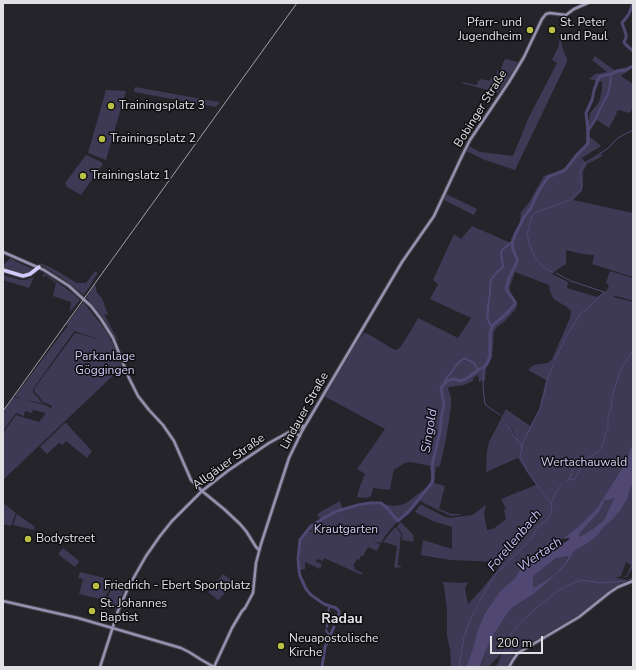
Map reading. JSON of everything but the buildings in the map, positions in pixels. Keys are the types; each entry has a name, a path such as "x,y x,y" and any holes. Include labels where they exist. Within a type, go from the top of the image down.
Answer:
{"highway":[{"path":"3,270 27,276 34,272 37,266"}],"main road":[{"name":"Bobinger Straße","path":"407,253 434,216 464,151 522,60 543,17 550,13 566,15 574,9 588,3"},
{"path":"3,252 37,266 58,278 91,306 101,319 117,346 136,392 170,434 179,451 189,477 202,492 238,522 246,531 257,549 259,549"},
{"name":"Lindauer Straße","path":"214,667 228,634 253,592 259,549 289,458 305,426 407,253"},
{"name":"Allgäuer Straße","path":"100,667 127,590 146,556 172,521 191,501 247,457 287,433 305,426"},
{"path":"287,433 294,433 300,436"},
{"path":"509,667 512,660 518,653 579,617 609,593 633,581"},
{"path":"3,601 70,616 181,648 214,667"}],"green space":[{"path":"560,34 567,62 515,170 485,160 466,151 469,146 480,152 513,156 529,117 557,63 552,60 559,45"},
{"name":"Krautgarten","path":"595,56 614,70 631,66 628,71 621,76 633,84 633,106 630,113 618,110 609,128 597,120 590,131 589,136 601,146 582,158 586,163 601,154 603,155 587,164 583,172 582,191 573,200 633,213 633,277 592,264 593,255 566,250 566,264 552,274 568,282 567,288 597,297 607,290 609,285 606,283 610,271 633,278 633,301 615,296 613,297 633,302 633,442 626,462 597,508 564,538 520,570 514,579 500,591 485,613 478,629 466,667 451,667 450,649 447,636 447,611 444,585 442,582 468,582 465,589 468,604 498,569 500,562 450,560 421,555 423,540 452,549 452,527 433,521 415,512 420,505 422,505 450,518 472,515 486,505 484,514 487,530 493,529 506,519 504,510 506,509 501,499 536,485 518,458 486,472 487,451 489,442 502,417 516,438 510,426 502,416 506,409 530,426 539,410 546,380 528,370 534,365 547,363 552,359 570,318 571,311 553,298 549,285 515,272 510,286 510,291 516,301 517,306 504,322 494,331 492,357 486,369 485,380 479,382 478,375 473,378 473,381 464,385 449,387 448,389 451,397 451,407 440,466 436,467 434,483 445,486 439,509 452,514 460,515 451,516 420,501 409,514 395,524 381,543 372,541 380,544 377,551 368,547 363,556 361,556 359,560 357,559 353,566 355,567 354,569 363,573 362,575 324,558 323,561 317,559 316,562 322,564 320,569 305,562 305,569 299,570 301,540 308,531 312,531 309,529 313,525 322,520 317,515 320,512 340,501 343,510 378,503 393,506 406,503 429,484 431,480 431,466 410,462 405,463 394,470 390,490 373,488 371,496 366,498 357,497 365,474 357,469 385,429 324,396 355,345 365,333 397,350 418,318 458,338 471,318 430,299 438,284 433,280 454,234 461,239 472,226 511,243 511,239 520,222 521,212 528,204 544,176 563,170 568,166 576,153 586,143 586,121 589,120 590,113 599,102 602,90 602,82 589,79 595,74 607,72 592,60"},
{"path":"506,58 518,62 504,86 498,93 462,83 477,85 478,80 480,81 481,79 490,81 491,77 496,78 497,71 500,72"},
{"path":"135,87 219,102 221,101 216,107 134,92"},
{"path":"106,90 126,91 106,160 88,153"},
{"name":"Trainingslatz 1","path":"86,155 103,164 81,195 67,187 65,183"},
{"path":"446,194 477,209 474,215 444,200"},
{"path":"11,258 33,269 30,273 22,275 3,269 3,265"},
{"path":"40,263 52,268 77,283 86,283 95,271 98,273 84,295"},
{"path":"44,273 80,300 70,312 71,302 53,296 56,283 45,275 44,277 42,276"},
{"path":"3,275 21,280 34,277 29,288 3,280"},
{"path":"95,284 97,293 102,298 108,315 104,314 118,340 101,315 86,297"},
{"name":"Parkanlage Göggingen","path":"83,302 107,333 122,367 3,480 3,433 16,415 39,422 46,413 33,410 32,413 25,411 24,416 16,413 3,431 3,412 14,397 20,399 15,396 67,328 68,326 66,325","holes":["74,331 101,340 75,333 34,389 35,393 42,401 52,406 50,409 48,406 24,400 45,404 34,394 33,389"]},
{"path":"65,423 92,451 87,458 66,441 63,445 59,443 47,454 40,447"},
{"name":"Wertachauwald","path":"633,483 633,567 627,577 623,577 627,575 631,565 626,562 621,576 616,578 627,581 605,594 580,614 515,652 508,667 494,667 498,664 504,645 500,655 488,667 481,667 486,650 507,614 513,607 534,594 561,570 568,562 574,551 598,535 620,511 628,498"},
{"path":"613,498 604,520 590,531 579,537 579,534 599,512 605,500 610,500"},
{"path":"3,503 16,513 11,526 3,524"},
{"path":"17,514 35,527 34,530 13,525"},
{"path":"401,522 414,536 413,542 402,540 402,534 397,526"},
{"path":"396,527 401,534 398,565 402,567 394,568 397,546 383,542"},
{"path":"63,548 78,560 79,562 75,567 59,555"},
{"path":"569,556 556,573 533,589 532,576 556,558"},
{"name":"Friedrich - Ebert Sportplatz","path":"80,572 113,580 104,600 79,594 83,579 78,578"},
{"path":"223,574 235,583 218,600 208,592"},
{"path":"113,585 124,590 116,609 112,609 105,604"}],"shaded area":[{"path":"633,442 633,483 628,498 620,511 598,535 574,551 568,562 561,570 534,594 513,607 494,634 480,667 466,667 478,629 485,613 500,591 514,579 520,570 538,557 539,558 570,538 564,539 597,508 626,462","holes":["613,498 604,520 590,531 579,537 579,534 599,512 605,500 610,500","569,556 556,573 533,588 533,576 556,558"]}],"waterway":[{"name":"Singold","path":"633,3 629,14 622,23 626,34 624,42 633,51"},
{"name":"Singold","path":"594,90 599,77 626,70 633,66"},
{"path":"588,130 595,120 608,94 611,74"},
{"name":"Singold","path":"338,622 339,611 336,608 324,604 311,595 306,589 299,571 298,559 300,540 311,526 324,518 337,511 358,505 381,503 398,521 409,511 431,484 433,480 432,467 444,404 441,388 447,381 453,379 461,381 466,379 484,367 488,362 490,355 490,334 492,326 515,304 506,289 509,278 517,262 512,245 515,235 524,217 531,208 538,192 548,177 565,170 588,144 586,113 594,91"},
{"name":"Forellenbach","path":"571,199 581,190 582,184 580,181 580,172 586,162 607,149 618,138 633,130"},
{"path":"552,272 541,265 534,255 527,234 531,218 536,212 569,200"},
{"path":"492,328 487,318 491,280 503,267 501,253 503,249 513,241"},
{"name":"Forellenbach","path":"555,360 567,335 581,313 604,292 571,281 556,273"},
{"path":"565,482 569,479 576,464 598,452 601,448 608,428 608,415 611,410 612,397 619,375 621,369 633,351"},
{"path":"444,383 456,365 463,359 473,362 478,370"},
{"name":"Forellenbach","path":"459,667 464,637 471,618 487,588 496,574 530,540 536,529 548,519 552,511 551,504 527,471 520,458 523,442 540,409 549,375 554,363"},
{"path":"484,367 483,387 485,404 500,415"},
{"path":"502,417 509,426 513,435 521,444 521,448"},
{"path":"569,480 575,479 582,465 592,456"},
{"path":"551,504 561,485"},
{"path":"629,580 633,578"},
{"path":"504,645 504,642 519,624 559,590 582,580 600,583 627,581"},
{"path":"327,627 329,606"},
{"name":"Singold","path":"322,667 325,647 334,627"},
{"name":"Singold","path":"326,630 330,637"}],"railway":[{"path":"3,411 297,3"}],"place":[{"name":"Pfarr- und Jugendheim","path":"530,30"},
{"name":"St. Peter und Paul","path":"552,30"},
{"name":"Trainingsplatz 3","path":"111,106"},
{"name":"Trainingsplatz 2","path":"102,139"},
{"name":"Trainingslatz 1","path":"83,176"},
{"name":"Bodystreet","path":"28,539"},
{"name":"Friedrich - Ebert Sportplatz","path":"96,586"},
{"name":"St. Johannes Baptist","path":"92,611"},
{"name":"Neuapostolische Kirche","path":"281,646"}],"district":[{"name":"Radau","path":"342,620"}],"water label":[{"name":"Wertach","path":"540,555"}]}
